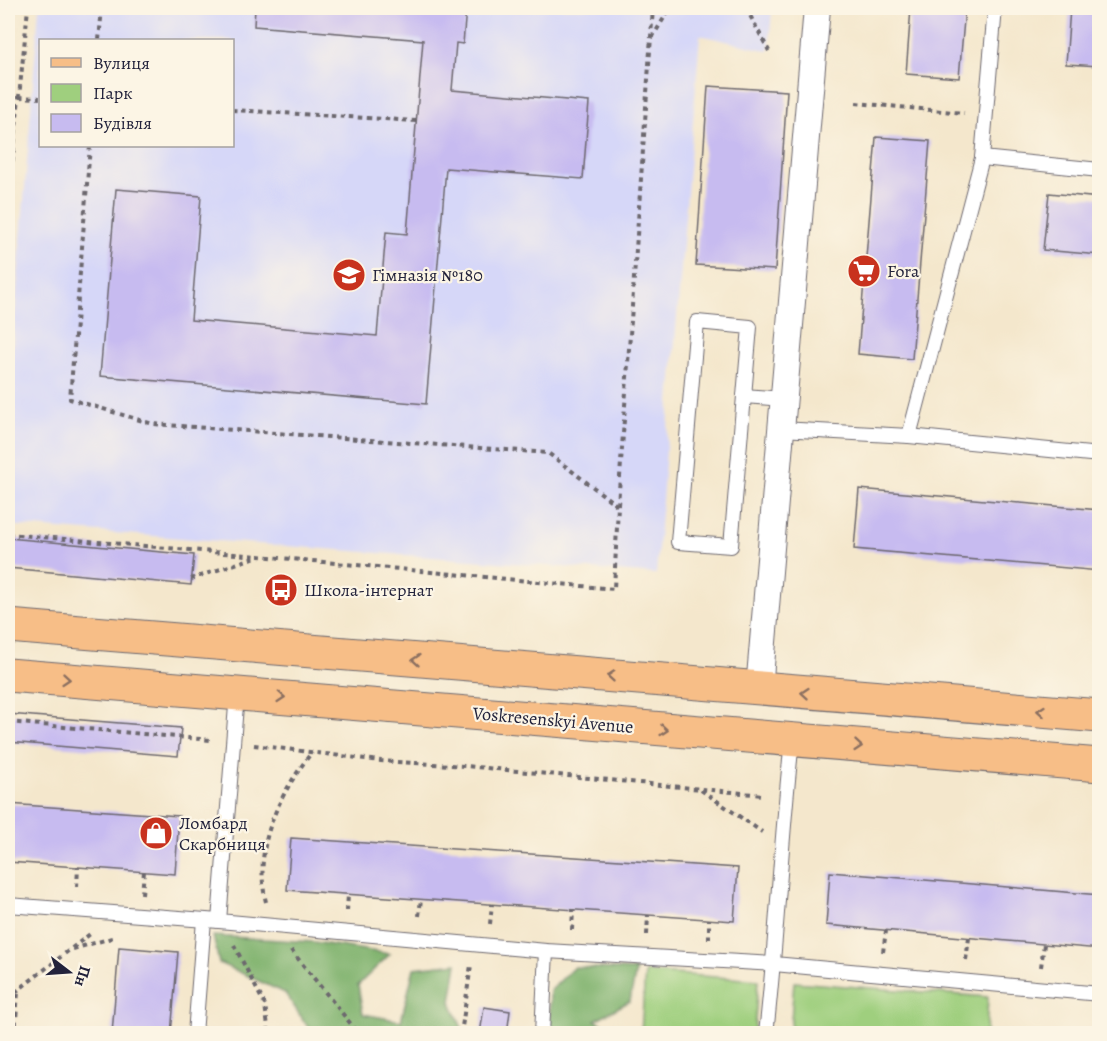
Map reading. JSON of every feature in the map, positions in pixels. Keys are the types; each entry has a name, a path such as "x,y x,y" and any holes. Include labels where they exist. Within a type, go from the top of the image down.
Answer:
{"main road":[{"path":"8,626 1100,716"},
{"name":"Voskresenskyi Avenue","path":"8,675 1100,765"}],"street":[{"path":"759,689 817,8"}],"lane":[{"path":"909,436 982,158 995,8"},
{"path":"982,158 1100,170"},
{"path":"697,322 750,327 744,396 731,546 678,542 697,322"},
{"path":"744,396 783,399"},
{"path":"781,429 909,436 1100,455"},
{"path":"219,921 237,693"},
{"path":"766,1034 774,964 785,797 792,741"},
{"path":"8,905 219,921 546,951 774,964 1100,994"},
{"path":"195,1034 204,920"},
{"path":"542,1034 546,951"}],"path":[{"path":"8,206 28,8"},
{"path":"99,39 102,8"},
{"path":"8,534 614,589 653,8"},
{"path":"650,40 670,8"},
{"path":"746,8 769,51"},
{"path":"19,97 39,98"},
{"path":"856,103 986,114"},
{"path":"234,110 417,121"},
{"path":"90,147 70,399 153,424 548,453 618,506"},
{"path":"191,579 259,556"},
{"path":"8,722 233,742 381,761 466,766 785,797"},
{"path":"312,752 280,800 264,843 262,883 272,927 359,1034"},
{"path":"700,790 783,846"},
{"path":"8,998 117,914"},
{"path":"219,921 244,962 265,1005 269,1034"},
{"path":"69,950 117,937 125,937"},
{"path":"461,1034 474,944"},
{"path":"15,1034 18,990"}],"shaded area":[{"name":"Гімназія №180","path":"39,8 772,8 769,51 700,35 656,574 8,525 8,404"}],"green space":[{"path":"213,936 314,942 390,954 358,985 363,1014 401,1021 414,968 457,963 451,1002 464,1033 312,1033 285,993 219,963"},
{"path":"574,967 636,970 630,1001 595,1020 615,1030 616,1033 550,1034 550,991"},
{"path":"645,972 758,980 754,1033 641,1033"},
{"path":"794,982 988,997 986,1033 790,1033"}],"building":[{"path":"255,8 466,8 463,44 456,43 452,90 589,102 583,179 446,168 426,404 100,376 116,189 201,196 191,320 377,336 386,232 407,234 423,40 254,26"},
{"path":"911,8 965,8 959,78 906,74"},
{"path":"1070,8 1100,8 1100,66 1066,64"},
{"path":"708,86 787,91 775,270 696,265"},
{"path":"876,137 930,141 912,359 858,354"},
{"path":"1049,193 1100,198 1100,255 1043,250"},
{"path":"859,489 1100,510 1100,571 854,549"},
{"path":"8,538 194,555 191,585 8,568"},
{"path":"8,714 181,728 178,756 8,742"},
{"path":"8,804 179,816 175,874 8,862"},
{"path":"291,838 738,868 734,921 287,890"},
{"path":"830,872 1100,895 1100,949 826,925"},
{"path":"119,947 178,952 171,1034 112,1034"},
{"path":"484,1007 510,1011 507,1034 480,1034"}],"place":[{"name":"Fora","path":"864,271"},
{"name":"Гімназія №180","path":"349,275"},
{"name":"Школа-інтернат","path":"281,590"},
{"name":"Ломбард Скарбниця","path":"156,833"}]}
